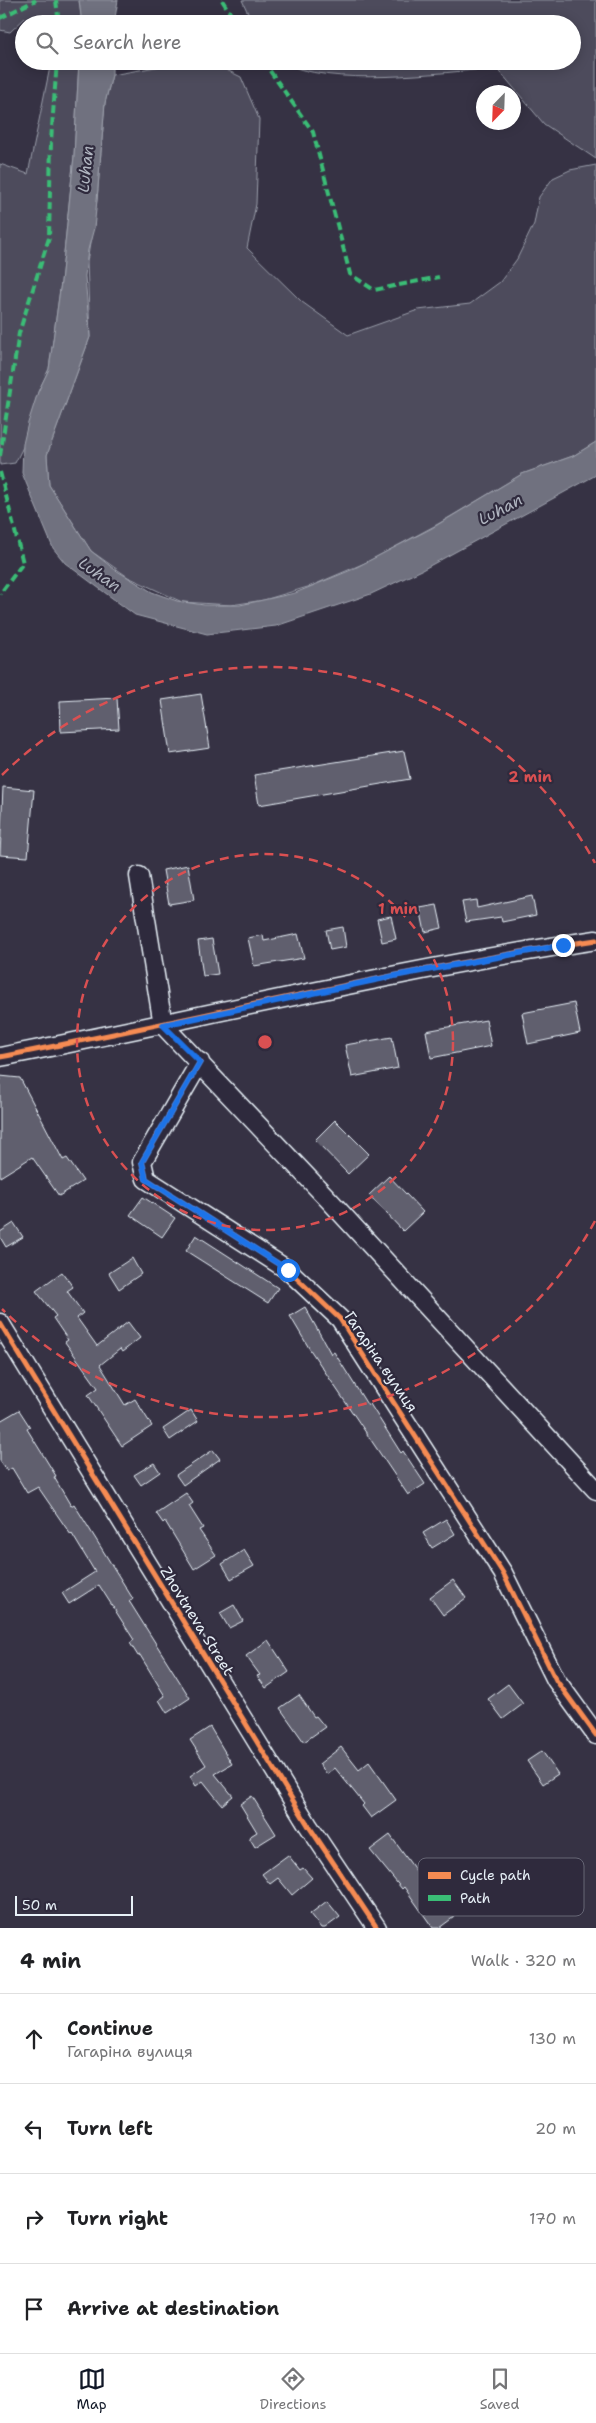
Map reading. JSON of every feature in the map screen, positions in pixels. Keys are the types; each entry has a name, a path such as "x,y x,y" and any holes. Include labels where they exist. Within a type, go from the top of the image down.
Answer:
{"street":[{"path":"139,876 163,1025 330,1201 596,1490"},
{"path":"0,1057 394,976 596,940"},
{"name":"Гагаріна вулиця","path":"200,1062 142,1162 146,1179 288,1270 340,1319 503,1573 556,1680 596,1735"},
{"name":"Zhovtneva Street","path":"0,1323 303,1817 377,1928"}],"shaded area":[{"path":"0,0 79,0 81,15 15,15 15,27 10,32 0,30"},
{"path":"242,0 596,0 596,159 544,124 521,97 521,85 511,85 499,70 581,70 581,15 249,15"},
{"path":"49,70 79,70 74,156 61,282 49,369 38,392 23,447 15,463 0,465 0,164 28,174"},
{"path":"140,70 227,70 241,77 259,119 256,204 247,248 302,302 348,335 418,310 470,304 500,282 517,259 534,224 539,197 553,178 570,170 596,165 596,442 573,456 522,474 438,524 367,562 311,586 264,600 231,605 182,602 128,577 91,551 49,485 47,455 90,337 87,262 97,200 105,103 112,75"},
{"path":"301,70 474,70 386,77 355,77"}],"water":[{"path":"79,0 118,0 116,15 81,15"},
{"name":"Luhan","path":"79,70 112,70 105,103 94,228 88,250 85,276 90,337 47,455 49,485 91,551 114,569 152,592 177,601 204,605 240,605 295,593 351,570 432,528 522,474 573,456 596,442 596,475 422,570 371,594 276,626 207,634 135,615 65,563 53,548 22,473 23,444 28,423 38,392 49,369 61,282 74,156"}],"building":[{"path":"201,694 210,748 170,754 162,700"},
{"path":"117,698 119,729 61,732 60,701"},
{"path":"404,751 410,779 259,805 254,775"},
{"path":"3,787 34,790 28,857 0,855"},
{"path":"188,865 194,900 169,904 163,870"},
{"path":"532,896 536,915 502,922 501,917 466,922 462,902 476,900 477,908"},
{"path":"437,905 442,928 425,932 420,908"},
{"path":"391,916 396,939 382,942 377,919"},
{"path":"343,927 346,947 330,950 326,930"},
{"path":"298,934 304,958 254,966 248,938 263,935 264,941"},
{"path":"212,939 218,974 203,976 198,941"},
{"path":"574,1003 580,1033 528,1044 522,1013"},
{"path":"486,1020 491,1046 431,1058 426,1031"},
{"path":"392,1037 398,1068 352,1077 345,1045"},
{"path":"0,1076 20,1078 63,1160 67,1158 83,1181 59,1196 32,1157 0,1177"},
{"path":"335,1120 369,1154 348,1174 315,1140"},
{"path":"389,1176 423,1212 403,1231 369,1195"},
{"path":"143,1197 175,1218 162,1237 130,1215"},
{"path":"14,1223 23,1237 6,1247 0,1237 0,1232"},
{"path":"196,1235 278,1288 268,1303 186,1251"},
{"path":"132,1258 141,1274 119,1289 109,1273"},
{"path":"62,1272 73,1287 67,1291 83,1313 77,1318 97,1346 128,1322 140,1338 122,1352 120,1349 100,1365 125,1405 135,1399 152,1426 122,1446 88,1395 98,1388 65,1342 68,1340 53,1318 56,1316 36,1291"},
{"path":"305,1307 331,1354 334,1352 368,1406 370,1404 401,1453 403,1451 425,1484 408,1495 309,1348 290,1316"},
{"path":"19,1410 30,1427 27,1429 56,1476 54,1477 71,1506 74,1504 133,1599 129,1601 190,1698 167,1713 159,1700 165,1696 140,1655 138,1656 130,1643 134,1640 99,1585 69,1604 62,1593 95,1572 72,1534 38,1487 27,1493 12,1468 7,1471 0,1461 0,1421"},
{"path":"191,1410 198,1421 170,1440 163,1429"},
{"path":"213,1450 220,1459 183,1485 176,1475"},
{"path":"154,1463 160,1472 141,1485 134,1475"},
{"path":"186,1493 193,1503 189,1506 203,1528 199,1530 216,1555 194,1569 165,1521 163,1523 156,1513"},
{"path":"446,1519 455,1534 432,1548 423,1533"},
{"path":"244,1550 254,1566 231,1579 222,1564"},
{"path":"453,1580 466,1598 443,1615 430,1597"},
{"path":"234,1605 243,1621 229,1628 220,1613"},
{"path":"268,1640 289,1672 266,1688 257,1676 260,1675 246,1656"},
{"path":"508,1684 523,1704 503,1719 488,1699"},
{"path":"299,1695 314,1717 316,1716 325,1727 304,1742 280,1708"},
{"path":"210,1727 232,1764 215,1774 233,1796 222,1805 203,1781 196,1786 190,1776 206,1765 190,1740"},
{"path":"341,1747 359,1770 369,1762 396,1800 371,1818 362,1806 364,1804 335,1768 327,1774 319,1764"},
{"path":"542,1751 558,1774 543,1784 527,1761"},
{"path":"252,1796 276,1834 255,1847 249,1837 257,1832 240,1804"},
{"path":"390,1835 418,1874 418,1907 404,1887 402,1889 370,1850"},
{"path":"288,1855 300,1870 303,1868 312,1878 292,1895 278,1878 270,1884 262,1874"},
{"path":"327,1901 340,1917 325,1928 321,1928 310,1914"},
{"path":"425,1916 454,1917 439,1928 433,1928"}],"marked path":[{"path":"0,18 36,0"},
{"path":"56,0 58,15"},
{"path":"222,0 231,15"},
{"path":"0,456 19,333 49,238 51,141 56,70"},
{"path":"269,70 313,132 350,274 374,290 439,277"},
{"path":"0,472 23,563 0,594"}],"cycle path":[{"path":"0,1057 446,965 596,940"},
{"path":"200,1062 142,1162 146,1179 288,1270 340,1319 503,1573 556,1680 596,1735"},
{"path":"0,1323 308,1825 377,1928"}],"route":[{"path":"288,1270 146,1179 142,1162 200,1062 163,1025 394,976 563,945"}]}
